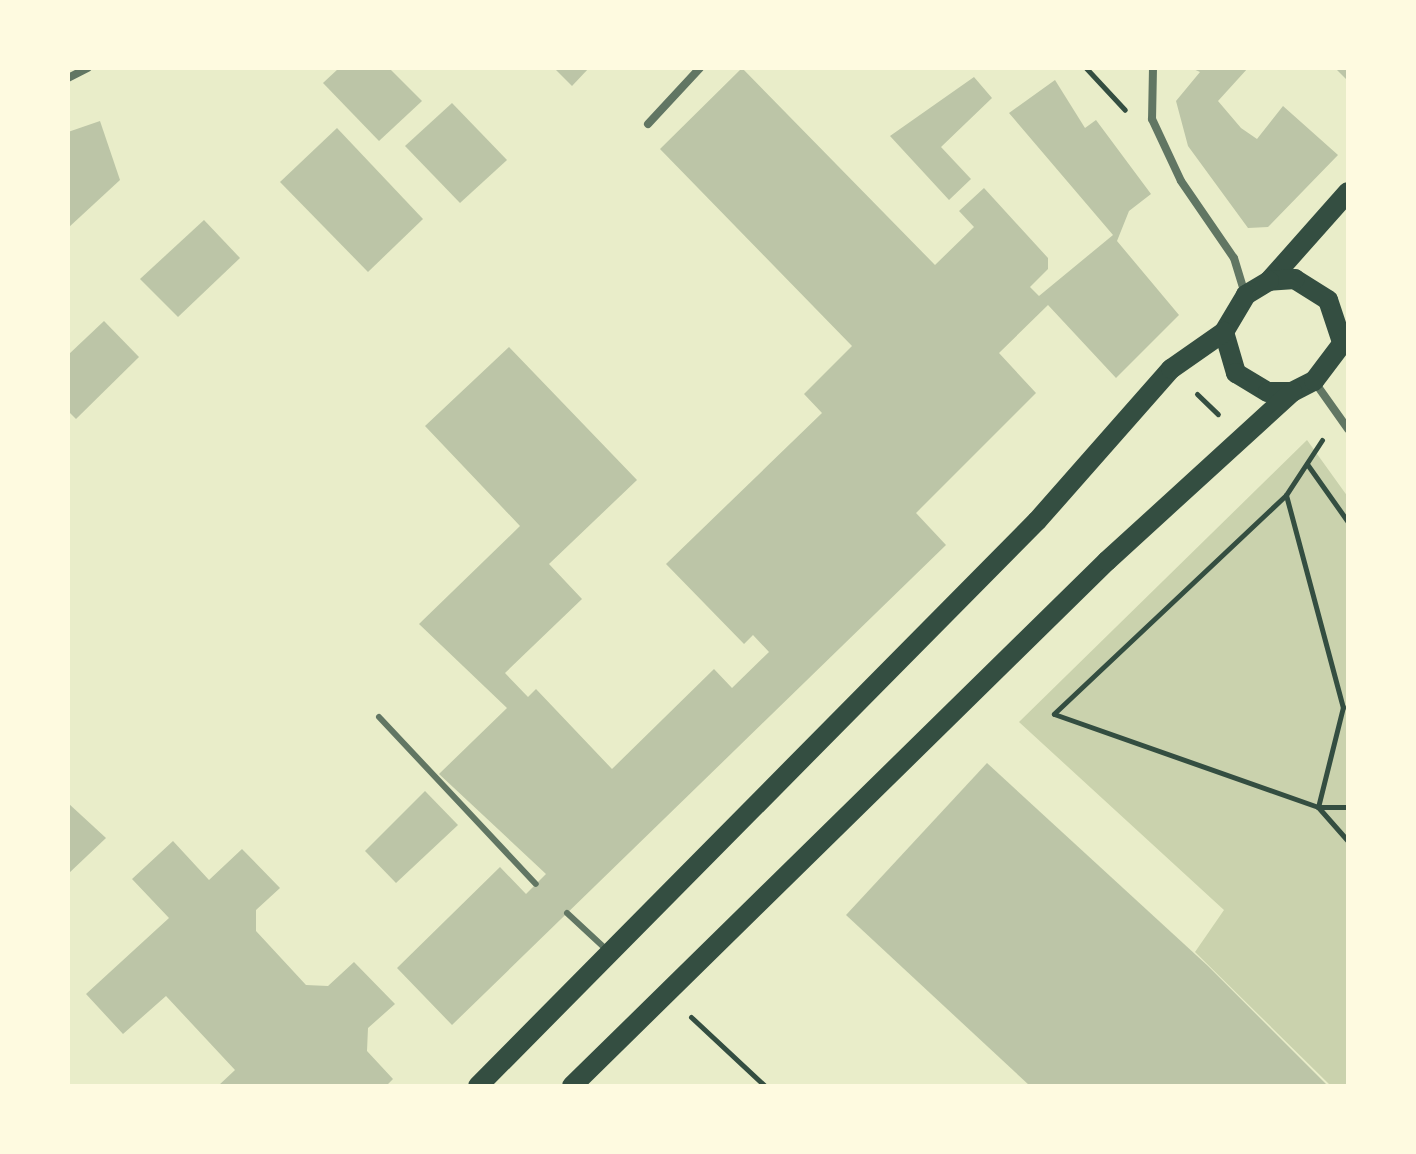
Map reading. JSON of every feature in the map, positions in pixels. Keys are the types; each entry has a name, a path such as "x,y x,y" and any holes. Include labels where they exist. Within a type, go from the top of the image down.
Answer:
{"main road":[{"path":"478,1086 607,950 1037,521 1171,369 1224,332 1246,295 1269,281 1348,192"},
{"path":"572,1086 664,992 1292,392 1314,381 1345,339 1328,300 1312,283 1269,281"},
{"path":"1224,332 1236,373 1250,386 1292,392"}],"street":[{"path":"68,78 88,68"},
{"path":"648,124 700,68"},
{"path":"1153,68 1152,119 1181,181 1234,258 1246,295"},
{"path":"1314,381 1348,429"}],"lane":[{"path":"379,717 536,884"},
{"path":"567,913 607,950"}],"path":[{"path":"1086,68 1116,107 1152,119"},
{"path":"1197,394 1227,422"},
{"path":"1337,415 1286,495 1054,714 1318,807 1348,807"},
{"path":"1307,464 1348,522"},
{"path":"1286,495 1343,707 1318,807"},
{"path":"1318,807 1348,841"},
{"path":"664,992 765,1086"}],"green space":[{"path":"1307,440 1348,497 1348,1086 1331,1086 1195,952 1224,910 1019,722"}],"building":[{"path":"339,68 389,68 422,101 379,141 323,83"},
{"path":"554,68 589,68 572,86"},
{"path":"742,68 935,265 974,227 959,211 984,188 1048,258 1048,269 1030,287 1039,296 1113,235 1009,113 1055,80 1085,128 1096,120 1151,194 1129,211 1117,241 1179,315 1116,378 1048,305 999,353 1036,393 916,513 946,545 452,1025 397,968 500,867 526,894 546,874 439,774 507,708 419,624 520,526 425,426 509,347 637,480 549,564 582,599 505,673 528,697 536,689 612,769 714,669 732,688 769,652 753,635 744,644 666,564 822,413 804,394 852,346 660,149"},
{"path":"1191,68 1248,68 1218,101 1241,128 1257,139 1283,106 1338,155 1268,227 1248,228 1188,146 1176,101 1200,72"},
{"path":"1335,68 1348,68 1348,81"},
{"path":"974,77 992,98 941,147 971,179 949,200 890,136"},
{"path":"452,103 507,160 460,203 405,146"},
{"path":"100,121 120,180 68,228 68,132"},
{"path":"337,128 423,219 368,272 280,182"},
{"path":"204,220 240,258 178,317 140,279"},
{"path":"104,321 139,357 76,419 68,411 68,355"},
{"path":"987,763 1208,966 1328,1086 1030,1086 846,915"},
{"path":"425,791 458,825 396,883 365,851"},
{"path":"68,803 106,838 68,874"},
{"path":"173,841 209,880 242,849 280,888 256,910 256,931 306,985 328,986 354,962 395,1004 368,1028 367,1051 393,1079 386,1086 218,1086 235,1070 166,996 123,1034 86,994 169,918 132,879"}]}
